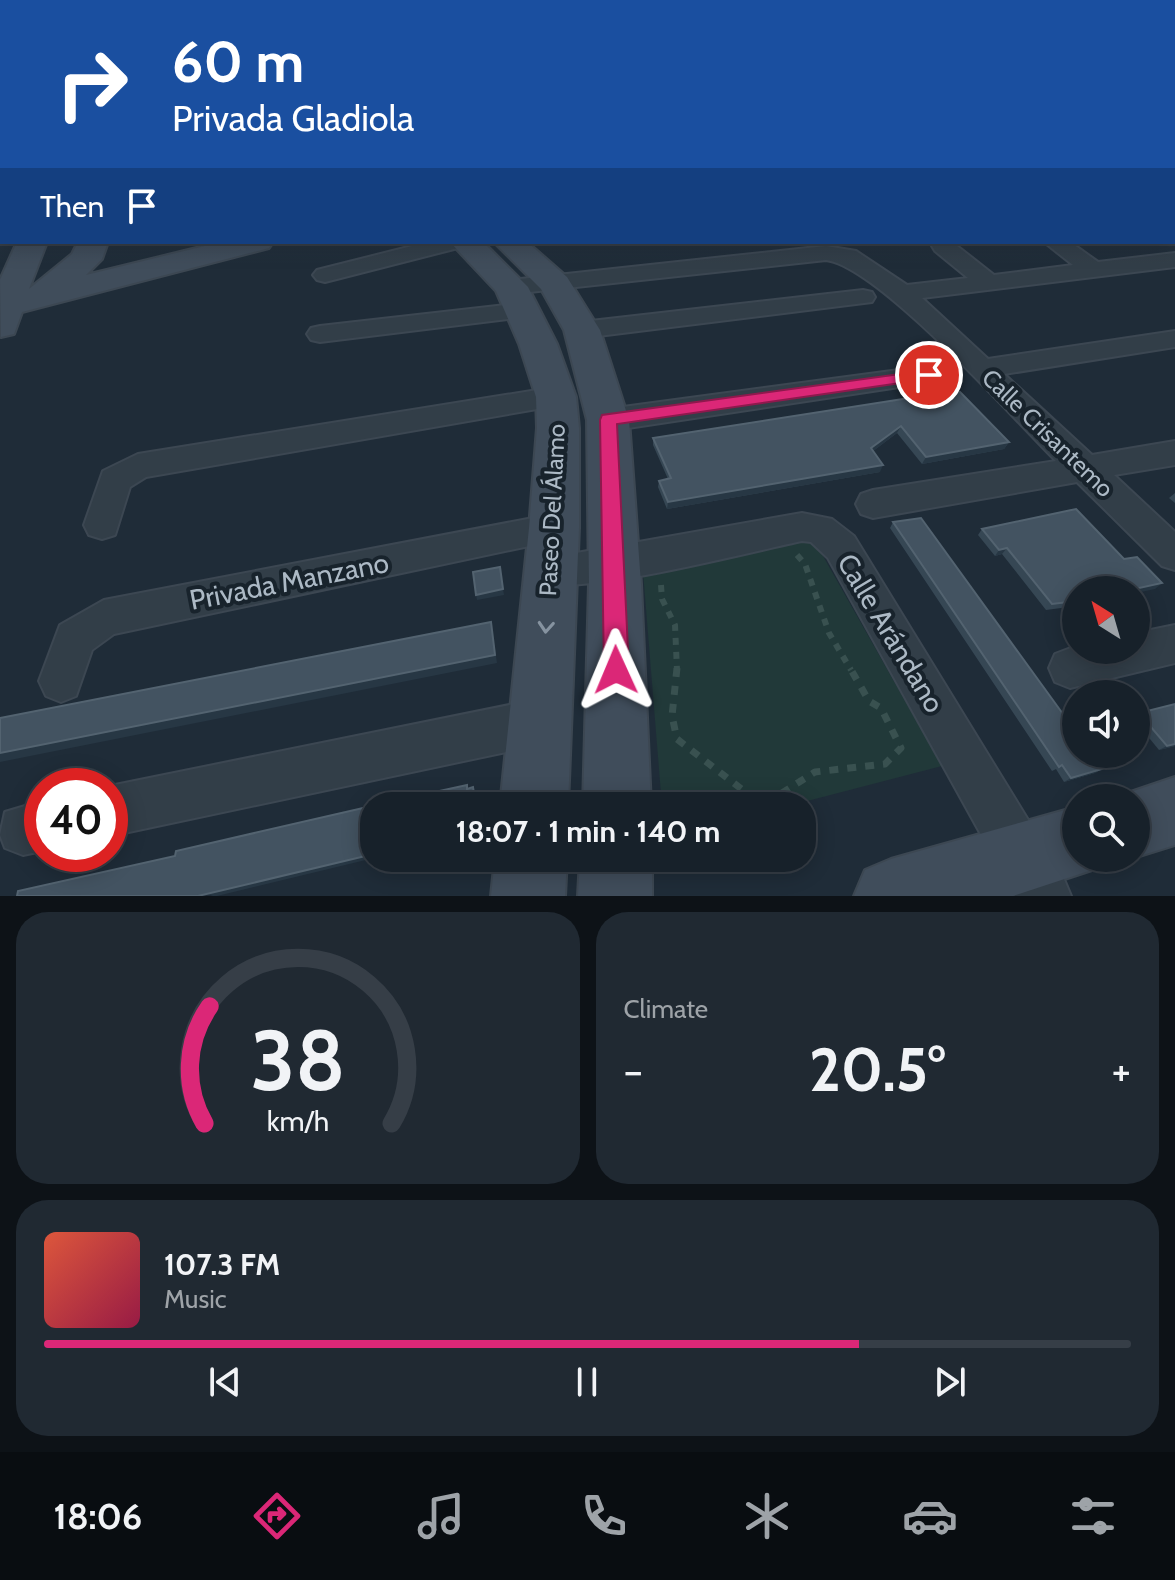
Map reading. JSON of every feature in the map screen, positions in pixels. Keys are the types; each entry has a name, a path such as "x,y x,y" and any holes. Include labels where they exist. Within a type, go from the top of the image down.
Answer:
{"street":[{"path":"9,307 31,244"},
{"path":"71,274 86,259 92,244"},
{"path":"9,307 71,274 201,244"},
{"path":"9,307 250,244"},
{"path":"325,275 446,244"},
{"name":"Paseo Del Álamo","path":"468,244 524,281 582,330 608,420 615,574 617,792"},
{"path":"1058,244 1094,270"},
{"path":"943,246 988,282"},
{"name":"Calle Crisantemo","path":"320,334 524,281 826,253 848,256 902,293 1175,555"},
{"path":"902,293 1175,260"},
{"name":"Paseo Del Álamo","path":"524,281 556,397 558,428 535,792"},
{"path":"582,330 863,297"},
{"path":"982,369 1175,339"},
{"path":"608,420 929,375"},
{"path":"102,525 115,480 138,466 556,397"},
{"path":"873,504 1175,453"},
{"name":"Calle Arándano","path":"552,550 615,574 802,527 815,526 830,535 841,547 1048,865"},
{"name":"Privada Manzano","path":"61,681 75,638 104,618 552,550"},
{"path":"1070,668 1175,644"},
{"path":"128,807 539,722"},
{"path":"1150,819 1175,811"},
{"path":"891,896 1048,865"},
{"path":"528,896 530,872"},
{"path":"615,896 616,872"}],"path":[{"path":"615,574 663,580 659,588 662,602 673,618 679,660 672,727 677,739 753,798 774,798 815,772 885,764 901,748 881,708 869,701 829,633 805,564 792,549"}],"green space":[{"path":"802,519 942,766 816,799 816,792 661,792 641,547"}],"building":[{"path":"960,392 1009,442 926,457 901,426 871,448 883,465 668,502 659,481 671,478 653,438"},
{"path":"1076,509 1124,559 1137,557 1162,583 1150,586 1150,576 1062,576 1062,603 1052,604 1007,548 999,550 982,529"},
{"path":"921,518 1062,713 1062,765 1059,767 893,522"},
{"path":"500,567 503,589 476,595 473,572"},
{"path":"491,622 495,655 0,753 0,718"},
{"path":"1175,704 1175,744 1167,746 1150,726 1150,710"},
{"path":"1064,768 1102,769 1071,778"},
{"path":"467,785 467,789 473,787 474,792 435,792"},
{"path":"360,809 360,857 198,896 17,896 18,891 103,872 128,872 128,866 175,856 176,851"}],"route":[{"path":"616,670 608,420 929,375"}]}
